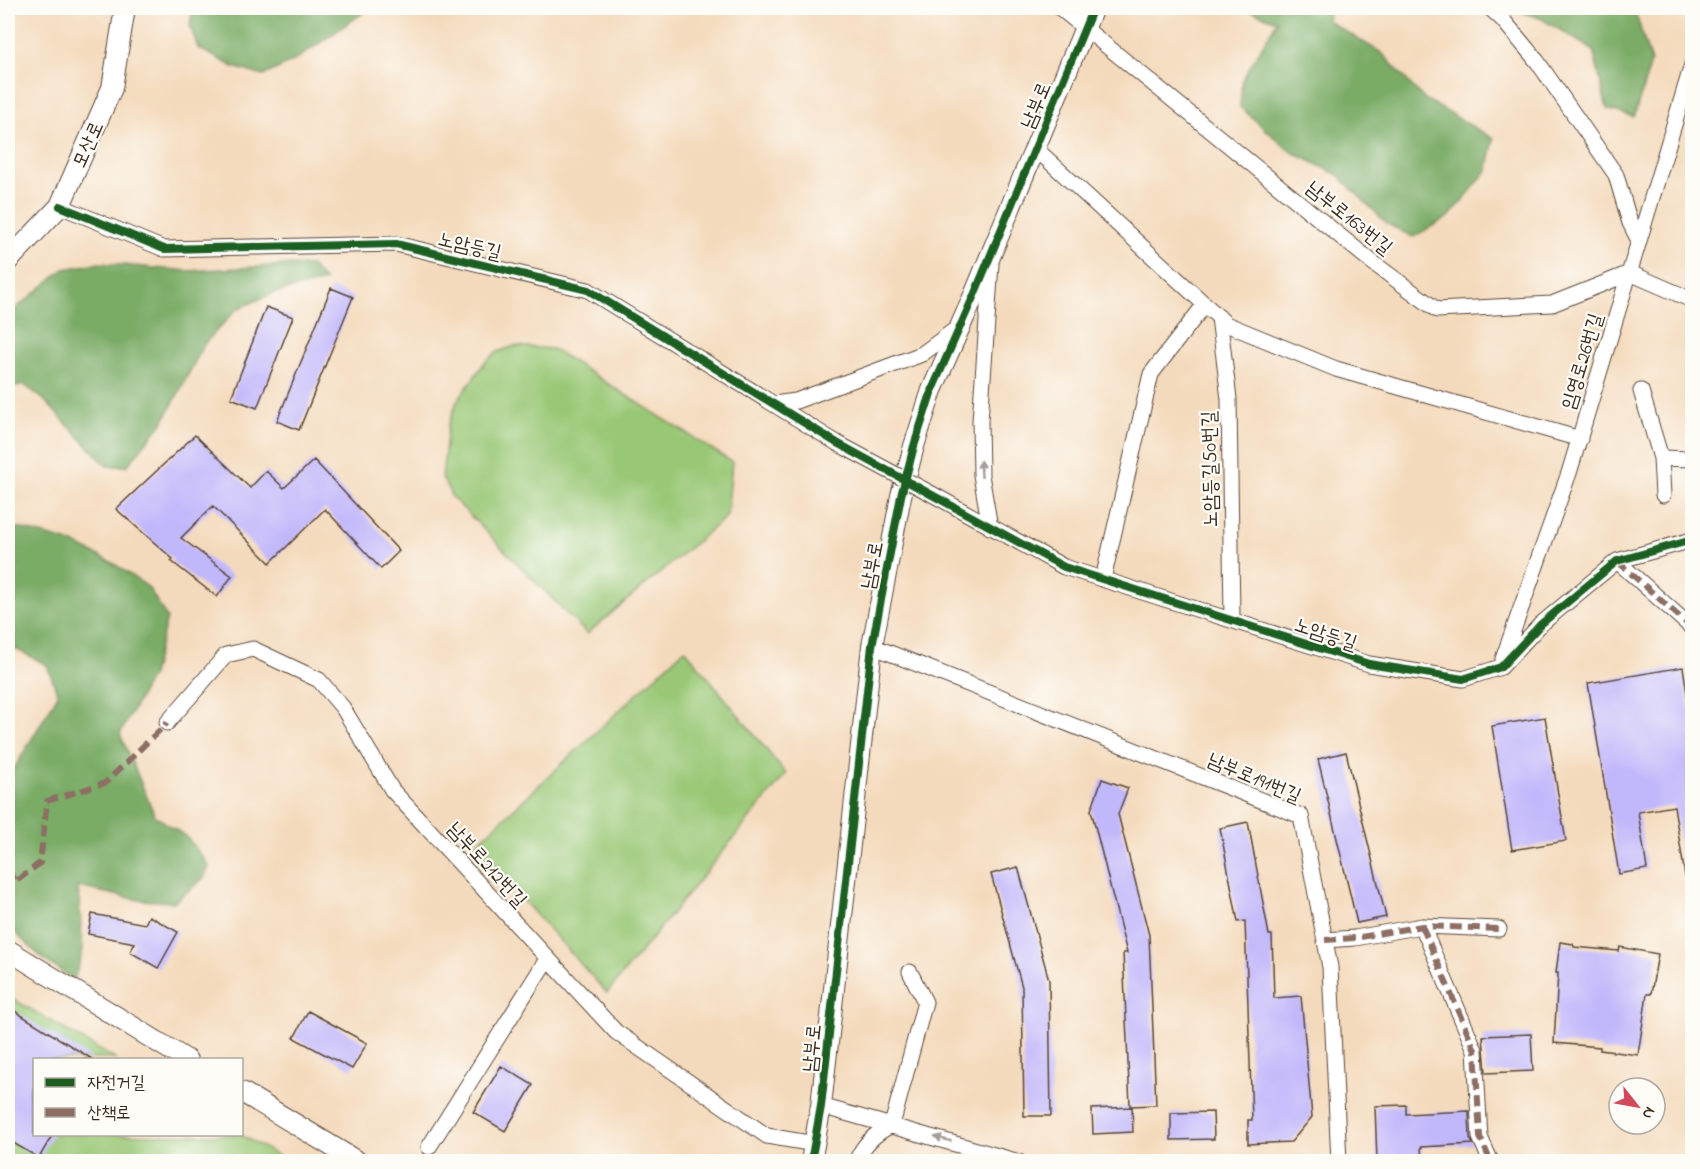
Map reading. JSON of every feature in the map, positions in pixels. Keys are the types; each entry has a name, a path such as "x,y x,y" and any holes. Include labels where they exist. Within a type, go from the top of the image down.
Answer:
{"street":[{"name":"모산로","path":"8,261 60,206 112,88 125,8"},
{"name":"남부로163번길","path":"1060,8 1372,262 1437,310 1552,304 1630,273"},
{"name":"남부로","path":"813,1153 821,1106 872,646 901,496 932,390 1093,8"},
{"path":"1490,8 1503,20 1536,61 1616,175 1630,223 1639,241"},
{"name":"임영로26번길","path":"1501,667 1580,439 1692,70"},
{"path":"1035,148 1226,324 1336,369 1580,439"},
{"name":"노암등길","path":"60,206 165,249 396,244 588,290 837,443 1064,567 1369,664 1463,679 1501,667 1541,624 1617,561 1692,540"},
{"path":"990,527 981,475 980,421 992,250"},
{"path":"1630,273 1692,300"},
{"path":"1103,579 1151,374 1205,304"},
{"name":"노암등길50번길","path":"1219,317 1229,399 1232,620"},
{"path":"774,404 796,401 922,354 960,326"},
{"path":"1641,391 1661,458 1663,495"},
{"path":"1661,458 1692,459"},
{"path":"1617,561 1692,628"},
{"name":"남부로191번길","path":"872,646 1301,816 1330,967 1339,1161"},
{"name":"남부로212번길","path":"167,723 226,655 254,650 320,680 343,708 392,790 616,1032 767,1136 813,1153"},
{"path":"1422,926 1475,1050 1480,1137 1491,1161"},
{"path":"1325,940 1355,938 1422,926 1499,929"},
{"path":"8,950 185,1058"},
{"path":"429,1147 547,959"},
{"path":"856,1161 875,1133 892,1125 925,1002 910,972"},
{"path":"243,1093 358,1161"},
{"path":"821,1106 1019,1161"}],"green space":[{"path":"193,8 370,8 295,60 263,76 234,67 198,48 190,26"},
{"path":"1243,8 1330,8 1328,21 1382,53 1423,98 1494,139 1487,171 1449,217 1413,237 1387,224 1338,175 1290,151 1240,107 1242,80 1277,21"},
{"path":"1510,8 1634,8 1651,62 1634,117 1607,109 1593,50 1542,19"},
{"path":"100,263 188,271 288,265 311,266 325,281 274,293 237,309 205,343 163,422 127,466 107,466 43,399 23,384 8,389 8,315 64,269"},
{"path":"515,346 553,349 732,462 727,516 587,634 452,497 442,477 448,426 457,401 485,362 497,352"},
{"path":"8,525 73,543 113,563 148,587 167,618 152,675 120,734 155,816 187,837 209,866 204,878 174,902 139,900 78,887 83,950 74,980 43,959 8,926 8,779 58,695 47,665 8,645"},
{"path":"685,649 786,774 607,993 474,846"},
{"path":"8,996 113,1058 33,1058 33,1136 243,1136 287,1161 8,1161"}],"building":[{"path":"331,288 353,297 299,430 277,421"},
{"path":"266,307 293,317 257,408 231,398"},
{"path":"195,435 250,488 266,471 284,488 314,460 399,551 381,569 325,509 270,563 213,506 181,538 232,576 217,597 171,561 173,559 116,509"},
{"path":"1683,667 1692,726 1692,876 1685,876 1674,806 1638,812 1647,869 1619,874 1588,683"},
{"path":"1545,717 1566,841 1512,850 1492,726"},
{"path":"1346,752 1386,917 1357,923 1318,759"},
{"path":"1102,779 1128,788 1118,814 1149,935 1156,1105 1130,1106 1123,953 1127,953 1091,810"},
{"path":"1248,822 1269,935 1272,935 1274,998 1301,996 1312,1117 1291,1142 1248,1144 1248,1120 1252,1120 1245,921 1238,922 1220,828"},
{"path":"1018,867 1049,980 1051,1116 1024,1116 1022,987 991,874"},
{"path":"92,914 145,924 149,916 178,932 158,968 130,952 135,943 88,934"},
{"path":"1560,942 1573,944 1574,947 1619,951 1620,947 1658,954 1651,994 1647,994 1638,1055 1600,1050 1600,1047 1554,1043 1558,973 1556,973"},
{"path":"8,1007 90,1058 33,1058 33,1136 52,1136 39,1158 8,1140"},
{"path":"308,1011 367,1043 352,1069 294,1038"},
{"path":"1531,1034 1533,1071 1486,1073 1483,1036"},
{"path":"501,1066 533,1085 505,1131 473,1112"},
{"path":"1406,1105 1406,1114 1469,1111 1470,1138 1473,1144 1421,1147 1422,1161 1377,1161 1375,1106"},
{"path":"1132,1107 1133,1132 1093,1134 1092,1109"},
{"path":"1213,1112 1214,1139 1171,1140 1171,1113"}],"marked path":[{"path":"1617,561 1692,628"},
{"path":"8,869 15,882 40,863 47,801 105,783 167,723"},
{"path":"1422,926 1475,1050 1480,1137 1491,1162"},
{"path":"1325,940 1355,938 1422,926 1499,929"}],"cycle path":[{"path":"811,1162 821,1106 872,646 901,496 932,390 975,293 1093,8"},
{"path":"60,206 164,249 396,244 588,290 837,443 1064,567 1369,664 1463,679 1501,667 1541,624 1617,561 1692,540"}]}
